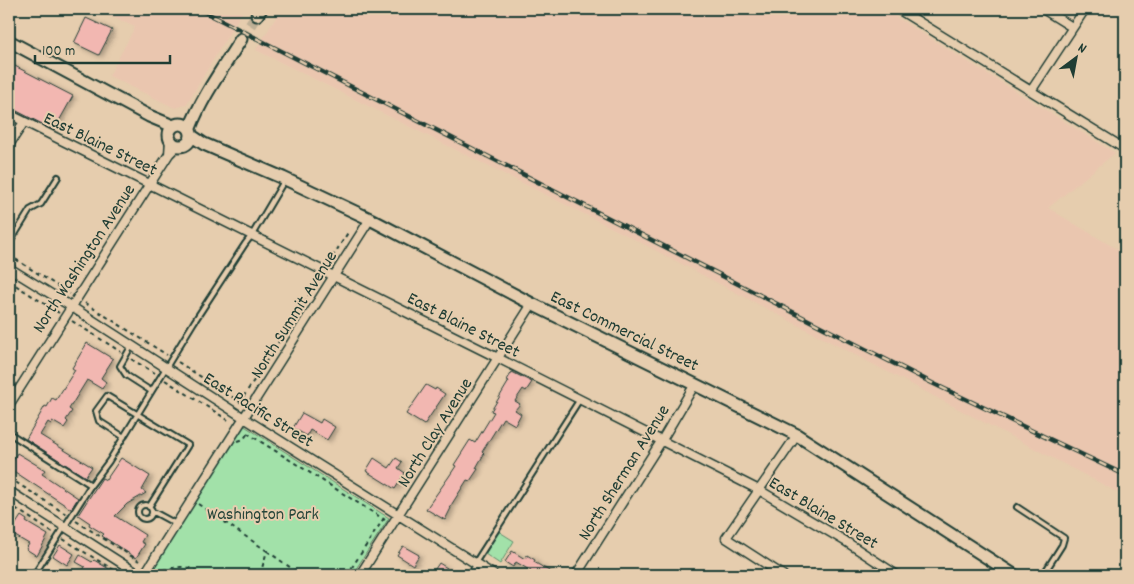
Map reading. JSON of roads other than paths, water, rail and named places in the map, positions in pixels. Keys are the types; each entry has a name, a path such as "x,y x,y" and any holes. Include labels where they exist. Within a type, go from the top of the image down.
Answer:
{"street":[{"path":"898,9 1125,149"},
{"path":"1043,9 1072,27"},
{"path":"1031,91 1084,9"},
{"name":"North Washington Avenue","path":"9,405 151,184 179,137 194,117 241,39"},
{"name":"East Commercial Street","path":"9,41 149,116 179,137 204,144 370,219 532,304 797,435 1014,575"},
{"name":"East Blaine Street","path":"9,114 759,490 845,541 897,575"},
{"path":"9,145 24,122"},
{"name":"North Summit Avenue","path":"144,575 370,219"},
{"name":"East Pacific Street","path":"9,268 494,575"},
{"name":"North Clay Avenue","path":"360,575 532,304"},
{"name":"North Sherman Avenue","path":"576,575 662,440 695,384"},
{"path":"783,575 726,538 797,435"},
{"path":"9,491 144,575"}],"lane":[{"path":"9,244 30,210 41,204 58,177"},
{"path":"34,575 252,235 285,179"},
{"path":"132,345 120,366 126,375 151,392"},
{"path":"124,436 99,421 96,411 107,396 188,445 150,508 176,524"},
{"path":"469,575 580,399"},
{"path":"9,433 91,485"},
{"path":"1017,507 1064,538 1062,545 1043,575"}],"tunnel":[{"path":"241,39 257,15"}],"railway":[{"path":"199,9 932,383 1125,475"}],"park label":[{"name":"Washington Park","path":"263,513"}]}
